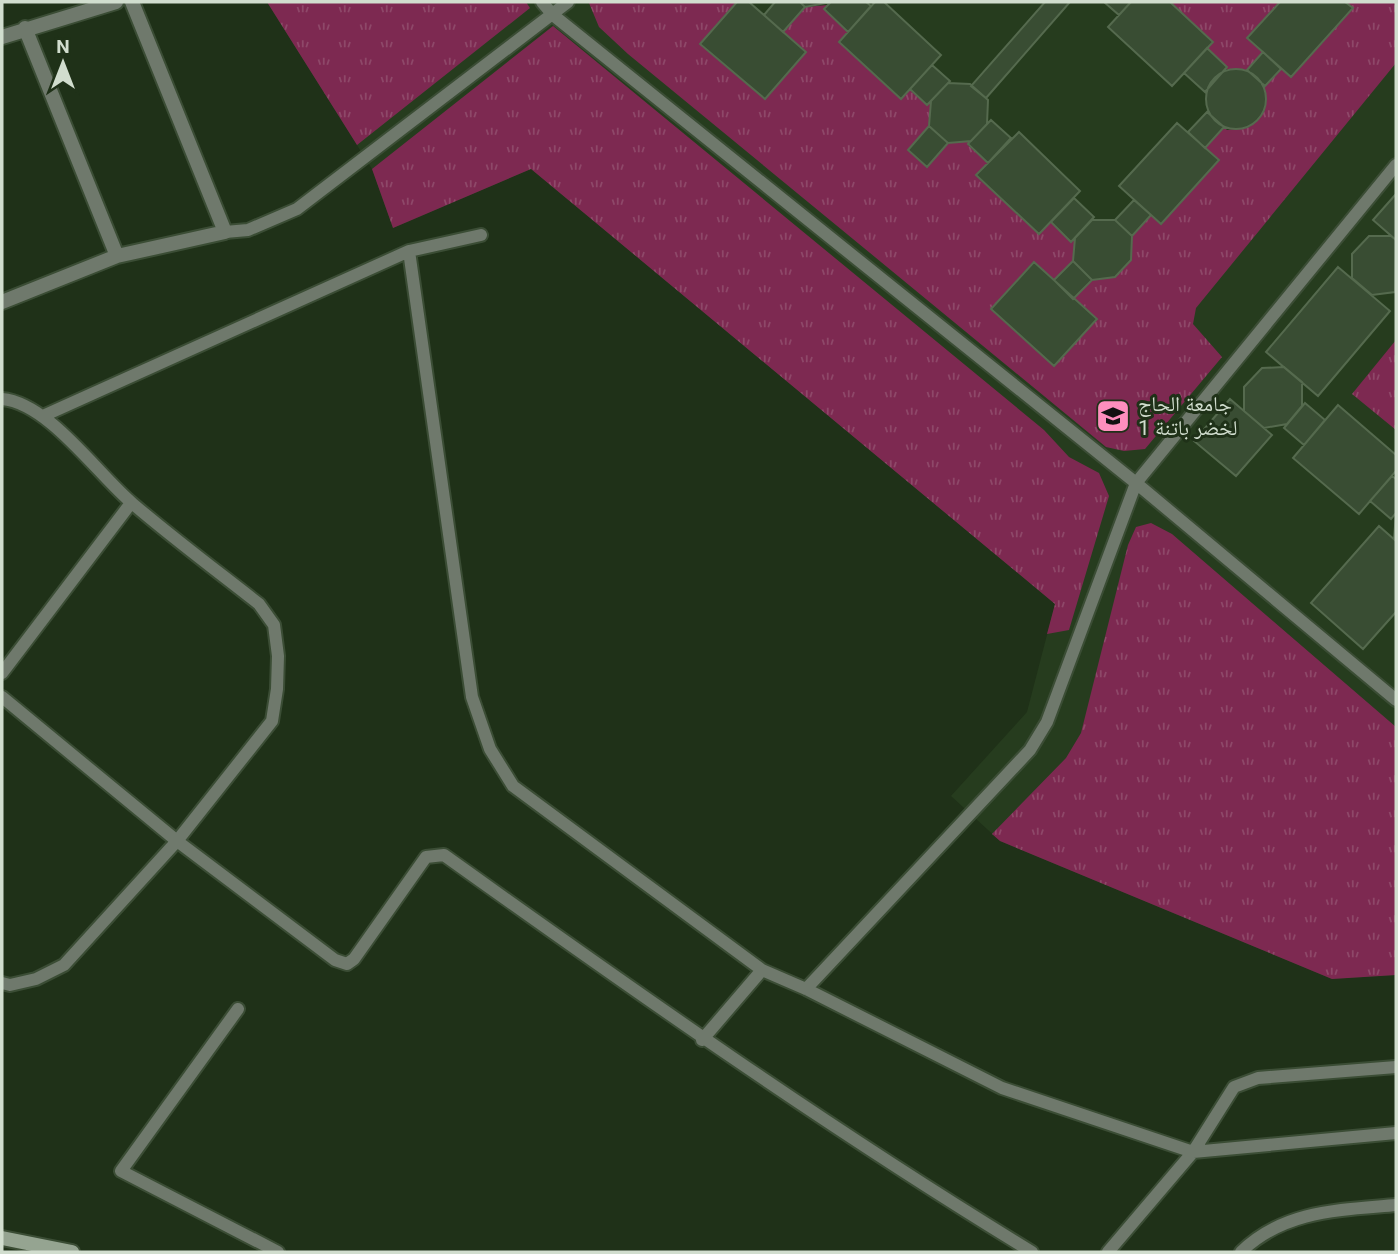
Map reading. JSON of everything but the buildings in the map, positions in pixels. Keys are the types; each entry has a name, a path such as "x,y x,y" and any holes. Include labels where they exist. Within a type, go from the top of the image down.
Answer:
{"street":[{"path":"2,37 116,2"},
{"path":"2,302 117,256 225,232 132,2"},
{"path":"25,28 117,256"},
{"path":"2,1238 72,1252"}],"lane":[{"path":"542,2 553,15 1136,483 1396,700"},
{"path":"225,232 248,230 297,208 568,2"},
{"path":"806,989 1030,750 1047,722 1136,483 1396,165"},
{"path":"43,416 409,251 481,235"},
{"path":"409,251 472,697 490,748 513,786 762,970 806,989 1002,1088 1193,1152 1396,1133"},
{"path":"2,399 11,400 43,416 131,503 259,604 274,625 277,690 272,721 177,841 64,965 36,979 10,985 2,983"},
{"path":"2,673 131,503"},
{"path":"2,697 177,841 335,960 347,964 354,959 426,858 444,855 702,1040 909,1177 1032,1252"},
{"path":"702,1040 762,970"},
{"path":"238,1009 121,1171 278,1252"},
{"path":"1108,1252 1193,1152 1234,1087 1258,1078 1396,1067"},
{"path":"1241,1252 1272,1228 1303,1215 1396,1205"}],"shaded area":[{"name":"جامعة الحاج لخضر باتنة 1","path":"267,2 1396,2 1396,975 1332,979 1000,841 951,796 1027,712 1055,604 531,169 393,228 372,169"}],"green space":[{"path":"267,2 526,2 530,8 357,145"},
{"path":"737,2 700,44 765,99 806,52 783,32 805,7 828,5 824,9 848,32 839,42 901,99 910,89 927,105 931,101 929,126 908,150 927,167 948,143 971,141 968,145 988,163 976,175 1039,234 1051,222 1071,241 1075,238 1073,261 1054,280 1033,262 991,309 1073,299 1092,280 1115,277 1131,260 1132,236 1151,215 1161,224 1219,161 1205,148 1224,127 1227,130 1249,127 1265,109 1265,86 1281,69 1291,76 1352,8 1345,2 1396,2 1396,63 1196,308 1193,324 1222,357 1145,449 1124,451 1106,447 628,54 599,27 589,3"},
{"path":"1170,2 1280,2 1248,38 1263,52 1247,70 1225,69 1227,67 1207,48 1212,41"},
{"path":"553,26 1044,430 1069,457 1099,473 1109,496 1069,630 1047,634 1055,604 531,169 393,228 372,169"},
{"path":"1396,340 1396,430 1352,394"},
{"path":"1151,523 1172,534 1396,727 1396,975 1332,979 1000,841 992,834 1066,758 1081,733 1128,545 1136,527"}],"place":[{"name":"جامعة الحاج لخضر باتنة 1","path":"1113,416"}]}
